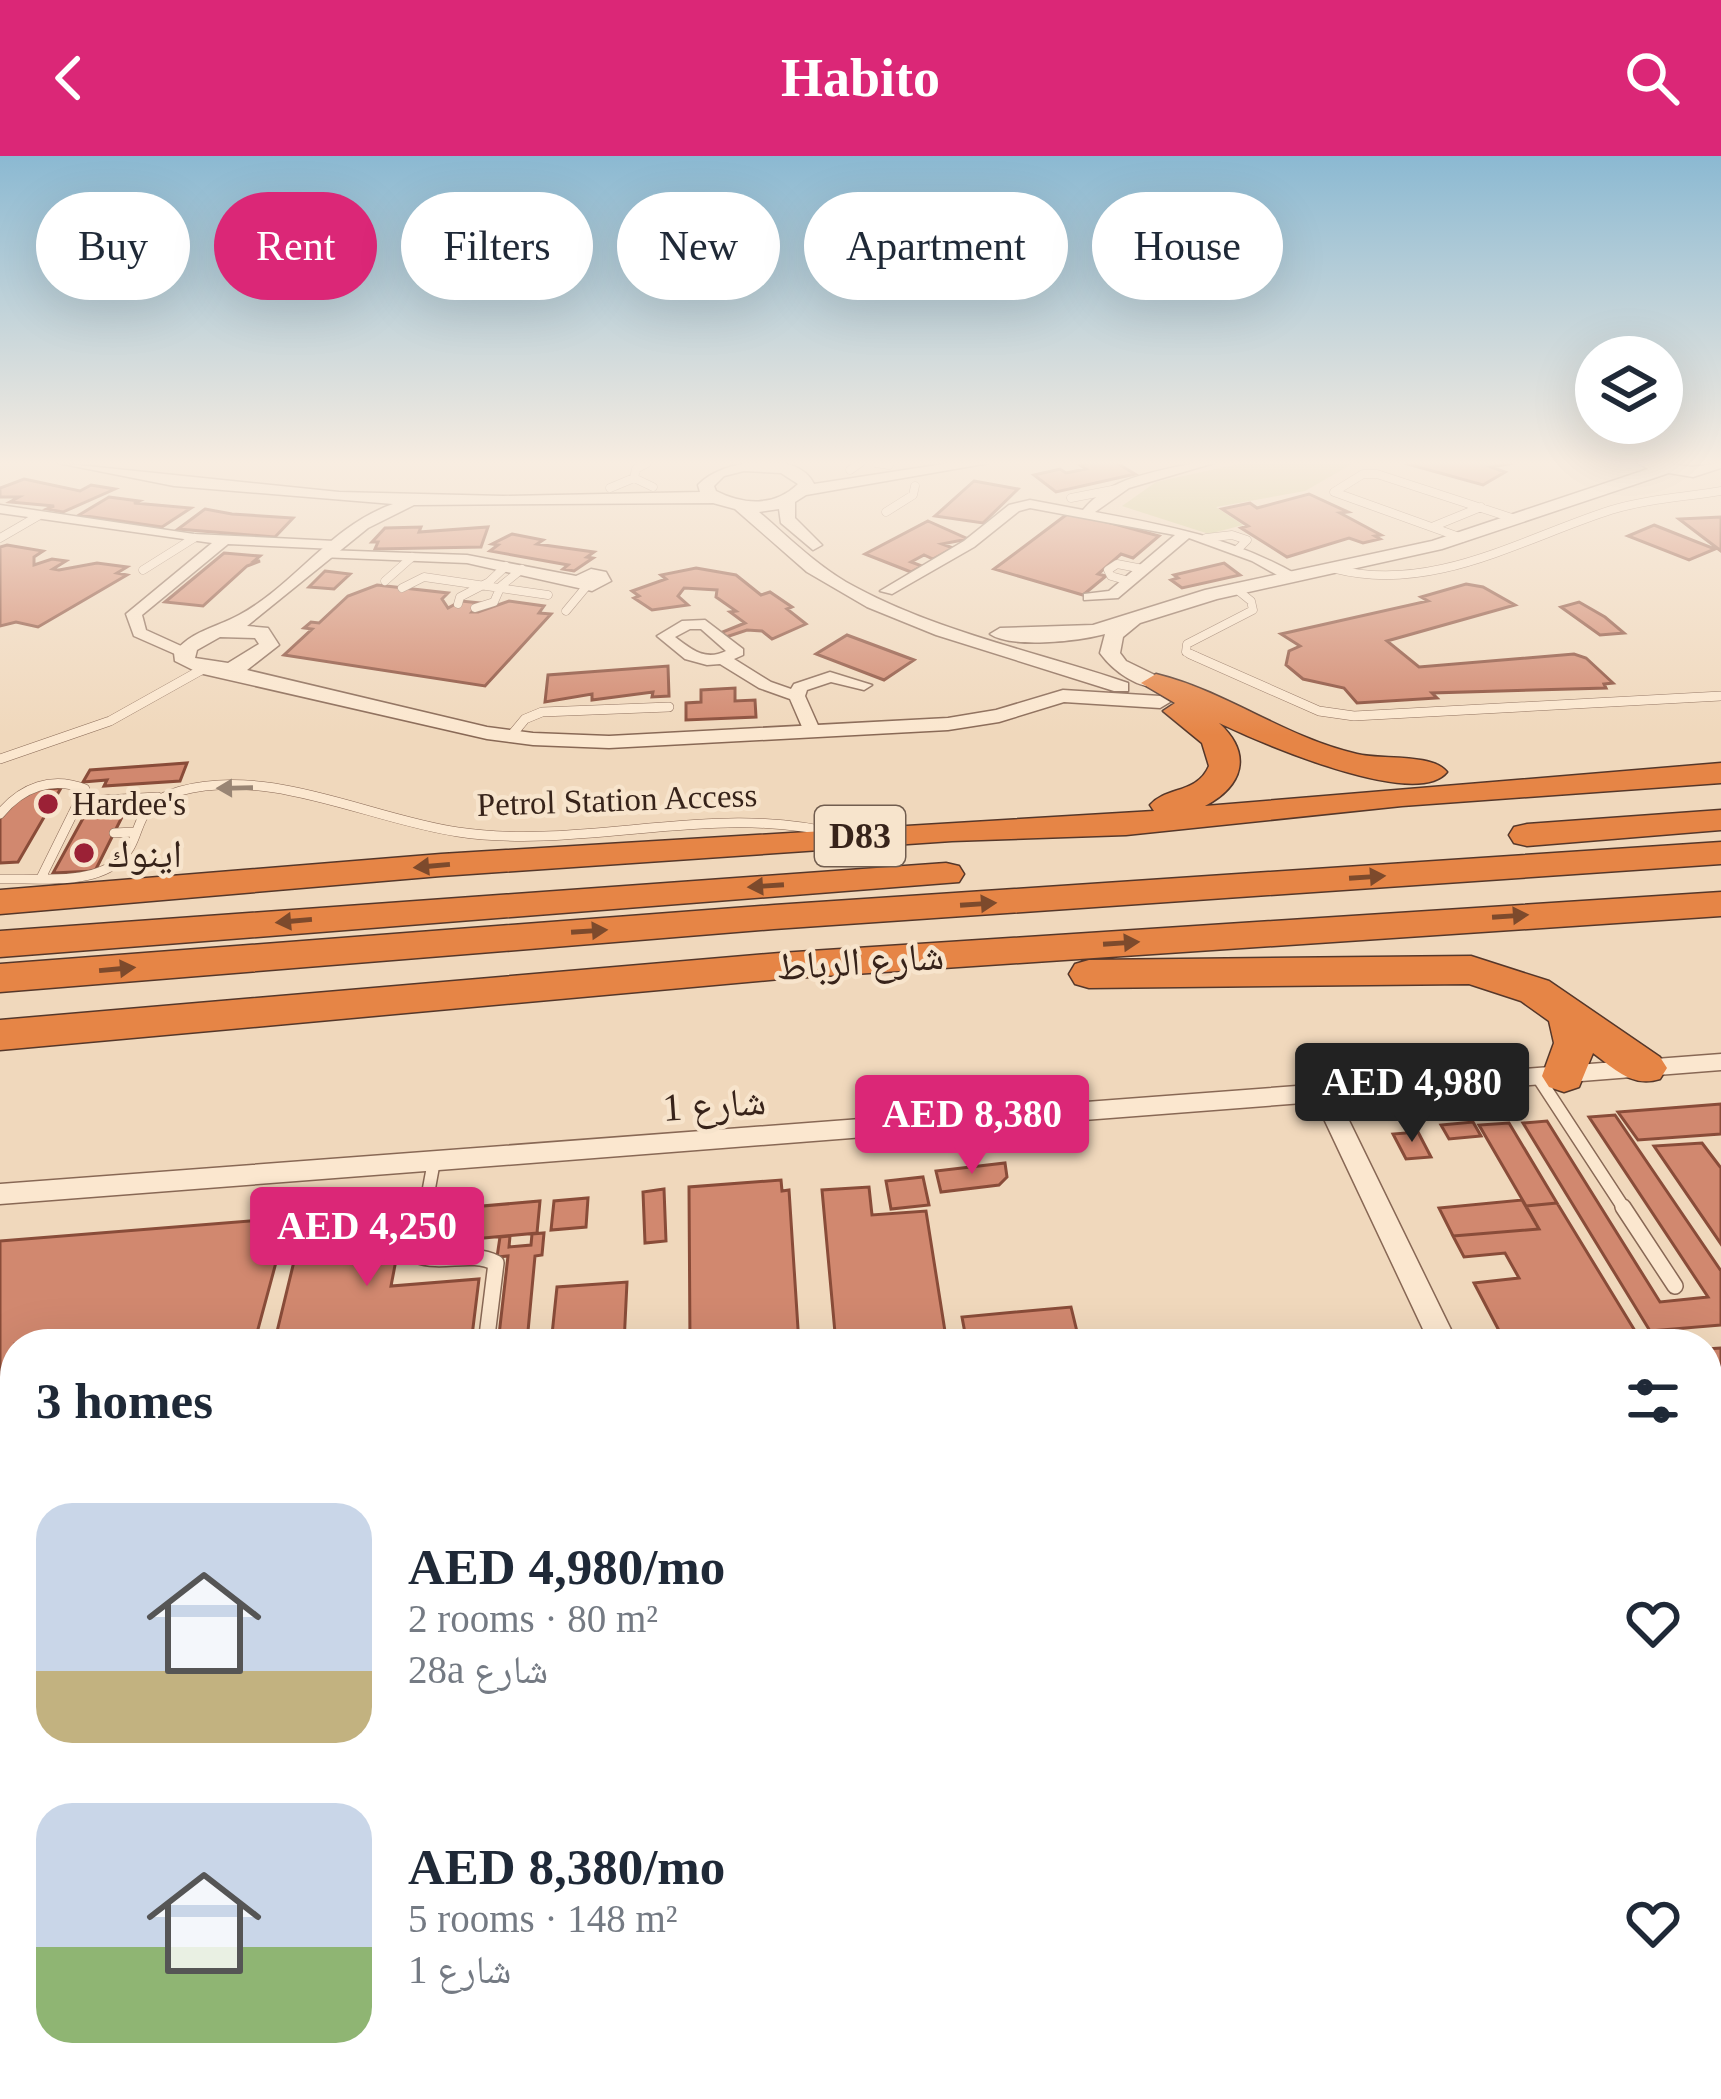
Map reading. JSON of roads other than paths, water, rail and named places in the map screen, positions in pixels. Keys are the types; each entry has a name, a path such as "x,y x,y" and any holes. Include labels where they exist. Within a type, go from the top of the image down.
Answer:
{"highway":[{"path":"1158,692 1293,747 1357,766 1411,773 1721,763"},
{"path":"952,830 1020,813 1173,805 1205,794 1224,779 1225,747 1158,692"},
{"name":"D83","path":"0,902 848,837 1126,824 1444,792 1721,773"},
{"path":"1126,824 1231,826 1721,809"},
{"name":"شارع الرباط","path":"0,944 1721,820"},
{"name":"شارع الرباط","path":"0,978 751,919 1721,853"},
{"path":"1565,912 1721,889"},
{"name":"شارع الرباط","path":"10,1035 780,966 1721,904"},
{"path":"780,966 1026,974 1450,969 1514,981 1645,1068"},
{"path":"1551,1076 1575,1043 1567,1012"}],"street":[{"path":"184,653 137,630 133,619 141,606 207,554"},
{"path":"184,653 275,599 326,554"},
{"path":"389,554 514,567 581,584"},
{"path":"794,554 839,585 912,620 994,639 1158,692"},
{"path":"827,554 887,591 994,639 1028,670 1030,684 1025,695 982,720"},
{"path":"887,591 952,554"},
{"path":"1089,597 1110,596 1161,554"},
{"path":"1245,554 1286,578"},
{"path":"994,639 1074,635 1235,588 1398,554"},
{"path":"261,632 275,599"},
{"path":"1142,616 1114,635 1110,652 1158,692"},
{"path":"137,630 261,632 270,640 260,656 260,672 282,686"},
{"path":"184,653 185,662 210,669 509,737 595,742 982,720 1063,696 1158,692"},
{"path":"210,669 260,656"},
{"path":"723,659 770,688 797,697 812,732"},
{"path":"797,697 805,683 821,678 864,685"},
{"name":"شارع 1","path":"0,1195 1721,1062"},
{"path":"1324,1094 1437,1329"}],"lane":[{"path":"143,570 169,554"},
{"path":"1335,569 1367,579 1496,554"},
{"path":"385,581 412,556"},
{"path":"1129,581 1111,576 1108,569 1117,564 1143,569"},
{"path":"458,604 460,597 514,567"},
{"path":"475,608 494,602 514,567"},
{"path":"402,588 421,577 548,595"},
{"path":"566,611 581,584"},
{"path":"1235,588 1251,601 1253,610 1187,644 1186,652 1326,713 1348,716 1721,696"},
{"path":"0,759 110,721 210,669"},
{"path":"509,737 526,719 542,712 669,707"},
{"path":"0,814 16,794 42,785 80,784 86,792 68,836 42,876"},
{"name":"Petrol Station Access","path":"81,801 161,797 190,789 271,789 414,824 511,836 790,822 848,837"},
{"path":"0,879 110,867 121,858 146,807 161,797"},
{"path":"114,833 134,832"},
{"path":"1551,1076 1675,1286"},
{"path":"434,1161 417,1255 431,1261 487,1256 496,1263 488,1329"}],"place":[{"name":"Hardee's","path":"48,804"},
{"name":"اينوك","path":"84,853"}]}
